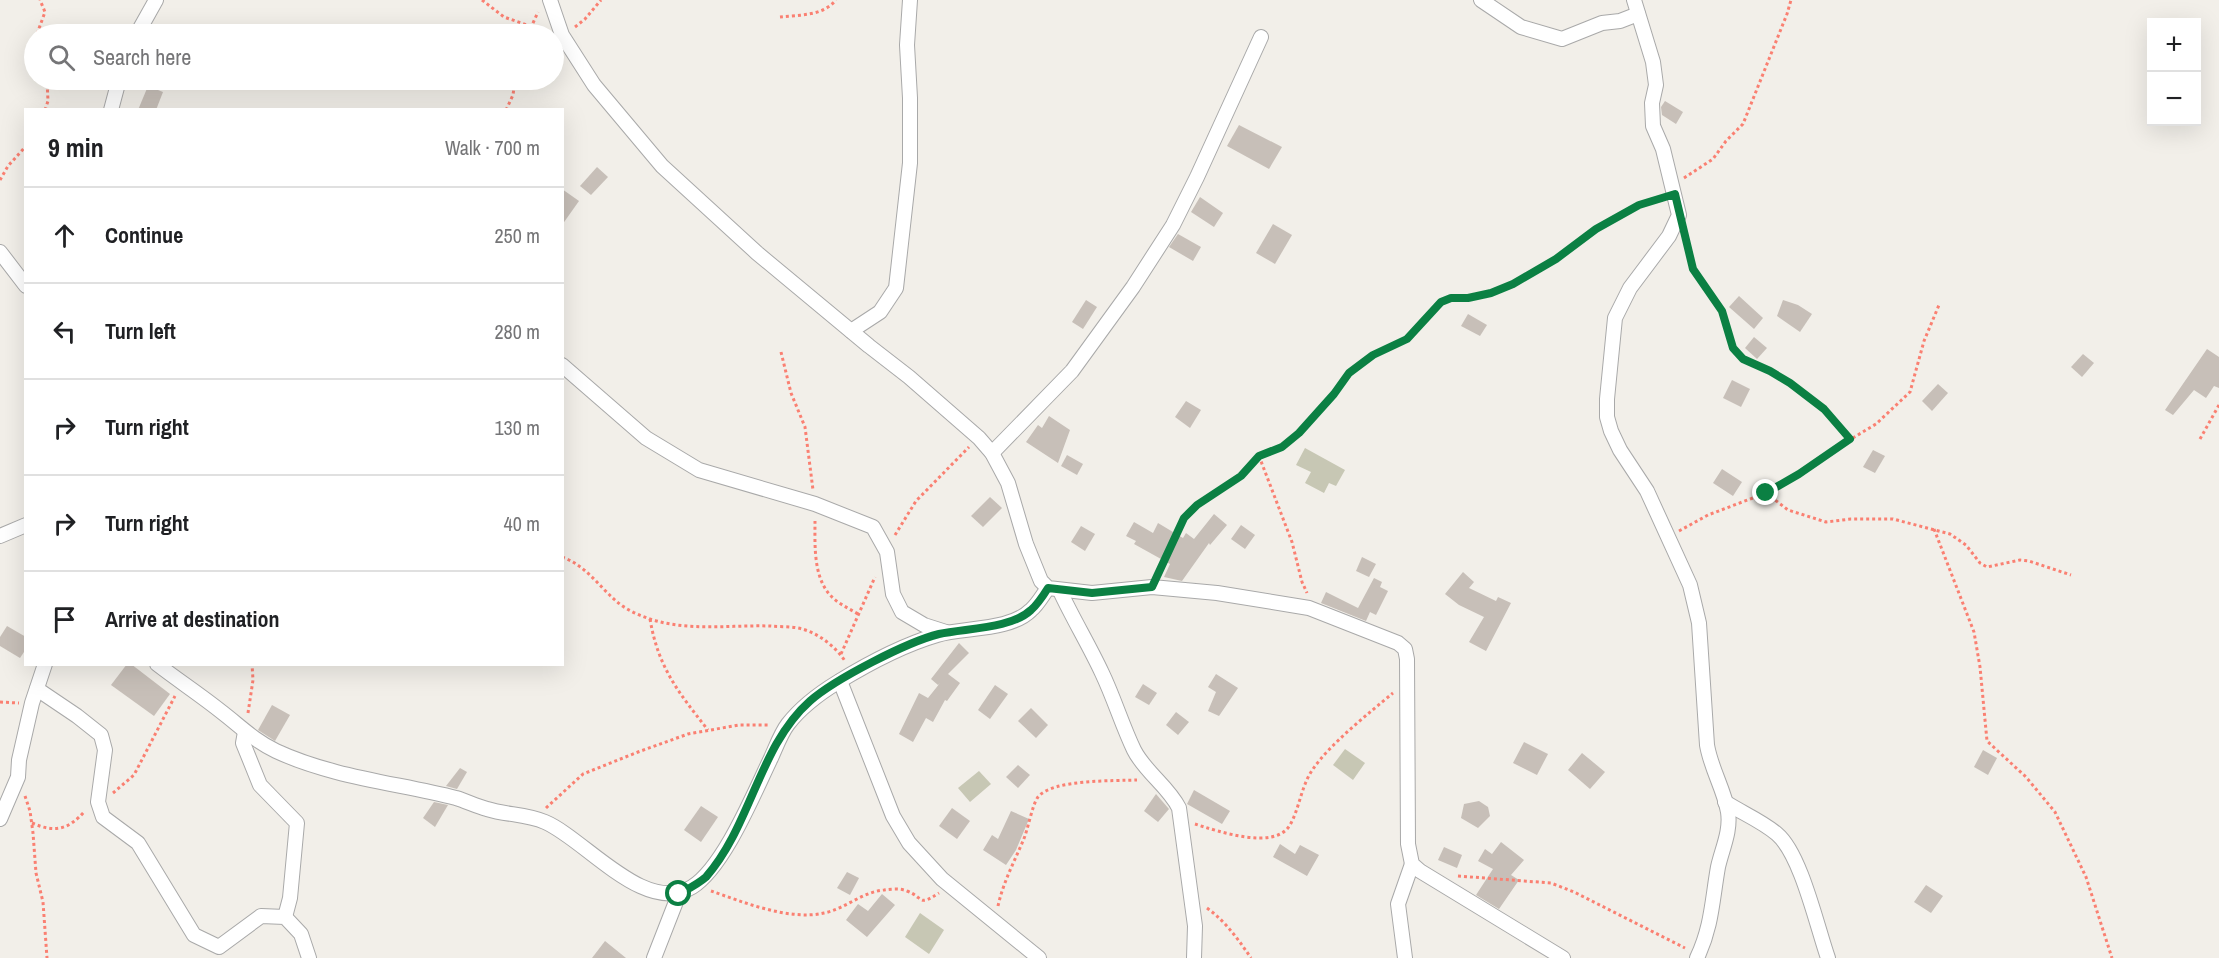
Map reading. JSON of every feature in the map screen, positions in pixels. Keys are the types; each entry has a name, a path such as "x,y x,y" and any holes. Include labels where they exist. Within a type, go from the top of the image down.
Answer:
{"street":[{"path":"143,24 156,0"},
{"path":"850,331 880,312 896,288 910,163 907,45 910,0"},
{"path":"1481,0 1521,27 1562,39 1602,23 1620,21 1636,7 1653,62 1656,85 1652,103 1653,126 1663,149 1679,215 1669,236 1630,288 1615,318 1607,417 1620,450 1647,491 1690,585 1699,623 1707,746 1710,764 1725,802 1728,827 1719,866 1710,927 1697,957"},
{"path":"545,3 556,24"},
{"path":"992,453 1072,371 1133,287 1173,225 1261,37"},
{"path":"564,38 594,85 662,166 757,253 909,377 979,438 992,453 1008,483 1026,544 1041,581 1054,590 1070,614 1102,673 1135,751 1173,797 1179,808 1194,926 1194,958"},
{"path":"112,108 117,90"},
{"path":"0,252 24,283"},
{"path":"564,367 646,438 699,470 815,504 873,527 887,552 893,594 902,612 924,625 948,633"},
{"path":"0,536 24,526"},
{"path":"159,666 223,713 255,741 278,752 351,775 459,799 485,809 535,818 552,825 604,865 630,881 662,894 679,894 706,876 725,849 787,725 811,700 840,681 902,648 948,633 1013,621 1032,609 1054,590 1092,593 1152,587 1309,608 1398,642 1405,649 1408,684 1408,844 1412,864 1398,904 1405,958"},
{"path":"0,819 18,777 19,760 44,666"},
{"path":"840,681 893,816 909,843 950,886 1039,958"},
{"path":"37,689 101,735 105,750 98,802 103,817 138,843 194,936 219,947 261,916 285,917 301,934 309,958"},
{"path":"245,732 243,743 260,784 297,823 290,898 285,917"},
{"path":"1725,802 1768,827 1786,843 1805,887 1828,958"},
{"path":"1412,864 1429,877 1563,958"},
{"path":"654,958 679,894"}],"path":[{"path":"40,0 45,12 41,24"},
{"path":"482,0 504,17 523,24"},
{"path":"564,34 585,19 601,0"},
{"path":"780,17 819,12 828,8 836,0"},
{"path":"1152,587 1184,518 1197,505 1241,476 1259,456 1282,447 1299,433 1334,394 1349,373 1373,355 1407,339 1441,302 1451,298 1468,298 1491,293 1513,284 1556,259 1596,229 1639,205 1674,190 1713,159 1743,124 1791,0"},
{"path":"533,24 545,3"},
{"path":"46,108 47,90"},
{"path":"507,108 514,90"},
{"path":"0,180 8,166 24,148"},
{"path":"1679,215 1693,269 1722,311 1733,348 1743,359 1770,371 1816,403 1850,439"},
{"path":"1667,538 1708,515 1766,493 1876,424 1910,392 1924,341 1939,305"},
{"path":"2200,439 2219,405"},
{"path":"841,654 906,515 957,457 979,438"},
{"path":"1259,456 1292,542 1302,582 1316,611"},
{"path":"1766,493 1788,510 1826,522 1851,519 1893,519 1934,529 1958,538 1980,564 1987,567 2019,560 2071,574"},
{"path":"1934,529 1974,632 1980,667 1987,741 2026,777 2055,812 2086,877 2112,958"},
{"path":"564,558 582,569 616,601 650,619 702,627 762,626 802,629 829,644 841,654 853,674"},
{"path":"650,619 656,646 665,669 708,731"},
{"path":"245,732 253,680 252,666"},
{"path":"1182,820 1247,837 1264,838 1281,834 1290,825 1304,786 1314,767 1380,704 1408,684"},
{"path":"535,818 583,774 668,741 688,734 739,725 787,725"},
{"path":"18,777 30,811 36,873 43,902 47,958"},
{"path":"995,922 1004,885 1030,825 1035,803 1041,794 1063,785 1158,780"},
{"path":"1456,876 1551,883 1642,925 1697,957"},
{"path":"694,886 757,906 802,915 824,914 871,891 907,891 917,899 927,901 950,886"},
{"path":"1191,897 1219,917 1236,935 1251,958"}],"shaded area":[{"path":"1305,448 1345,470 1336,486 1329,483 1324,493 1305,483 1311,472 1296,465"},
{"path":"1345,749 1365,763 1353,780 1333,765"},
{"path":"979,771 991,784 970,802 958,788"},
{"path":"920,913 944,930 929,954 905,937"}],"building":[{"path":"146,90 163,92 157,108 139,108"},
{"path":"1665,101 1683,112 1676,124 1662,115 1661,107"},
{"path":"1239,125 1282,147 1269,169 1227,146"},
{"path":"597,167 608,177 591,195 580,186"},
{"path":"564,190 579,201 564,222"},
{"path":"1200,197 1223,213 1214,227 1191,212"},
{"path":"1273,224 1292,235 1275,264 1256,253"},
{"path":"1178,234 1201,247 1193,261 1169,247"},
{"path":"1739,296 1763,318 1754,329 1729,307"},
{"path":"1086,300 1097,307 1083,329 1072,322"},
{"path":"1783,300 1798,305 1812,314 1800,332 1777,316"},
{"path":"1468,314 1487,325 1480,336 1461,326"},
{"path":"1754,337 1767,348 1757,359 1745,348"},
{"path":"2207,349 2219,357 2219,388 2214,386 2206,398 2194,390 2173,415 2165,410"},
{"path":"2083,354 2094,363 2082,377 2071,367"},
{"path":"1732,380 1750,389 1741,407 1723,398"},
{"path":"1938,384 1948,393 1932,411 1922,401"},
{"path":"1186,401 1201,410 1190,428 1175,417"},
{"path":"1049,416 1070,430 1058,463 1026,442 1038,425 1042,428"},
{"path":"1873,450 1885,456 1875,473 1863,467"},
{"path":"1067,455 1083,464 1077,475 1061,466"},
{"path":"1722,469 1742,482 1733,496 1713,483"},
{"path":"990,497 1002,508 983,527 971,516"},
{"path":"1214,514 1227,525 1210,545 1209,543 1182,581 1164,577 1170,564 1134,544 1136,541 1126,536 1134,522 1153,533 1158,523 1183,538 1186,533 1194,539"},
{"path":"1241,525 1255,535 1245,549 1231,539"},
{"path":"1081,526 1095,534 1085,551 1071,542"},
{"path":"1362,557 1376,564 1369,577 1356,571"},
{"path":"1463,572 1474,582 1469,588 1496,601 1498,597 1511,603 1486,651 1469,642 1484,617 1459,605 1445,594"},
{"path":"1374,578 1382,582 1380,587 1388,591 1376,615 1370,612 1366,621 1321,603 1326,592 1358,608"},
{"path":"7,626 24,636 24,652 20,658 0,646 0,637"},
{"path":"959,643 969,653 948,674 960,683 947,701 945,700 933,722 926,718 913,742 899,734 919,693 928,698 940,683 938,685 931,679"},
{"path":"125,666 134,666 170,694 154,716 111,685"},
{"path":"1216,674 1238,688 1219,716 1208,711 1216,692 1208,687"},
{"path":"1143,684 1157,693 1149,705 1135,697"},
{"path":"995,685 1008,694 990,719 978,710"},
{"path":"272,705 290,715 275,741 258,730"},
{"path":"1031,708 1048,725 1036,738 1018,721"},
{"path":"1176,712 1189,722 1178,735 1166,725"},
{"path":"1524,742 1548,754 1537,775 1513,763"},
{"path":"1983,750 1997,758 1988,775 1974,767"},
{"path":"1582,753 1605,772 1590,789 1568,770"},
{"path":"1018,765 1030,775 1018,788 1006,777"},
{"path":"460,768 467,772 457,789 446,786"},
{"path":"1194,790 1230,811 1222,824 1187,804"},
{"path":"1156,794 1169,809 1158,822 1144,811"},
{"path":"1479,801 1488,807 1490,816 1478,828 1461,818 1464,804"},
{"path":"434,802 448,805 435,827 423,818"},
{"path":"701,806 718,817 701,842 684,830"},
{"path":"952,808 970,821 957,839 939,826"},
{"path":"1011,811 1029,819 1016,850 1006,865 983,850 992,835 998,839"},
{"path":"1501,842 1524,860 1511,875 1519,880 1499,909 1476,895 1493,869 1478,861 1485,849 1492,854"},
{"path":"1280,844 1295,854 1300,845 1319,855 1307,876 1273,857"},
{"path":"1444,847 1462,855 1457,868 1438,860"},
{"path":"847,872 859,878 850,895 837,888"},
{"path":"1926,885 1943,896 1931,913 1914,902"},
{"path":"882,894 895,905 867,937 846,920 858,904 868,911"},
{"path":"605,941 626,958 592,958"}],"route":[{"path":"679,894 706,876 725,849 787,725 811,700 840,681 902,648 939,634 1013,621 1024,616 1048,588 1092,593 1152,587 1184,518 1197,505 1241,476 1259,456 1282,447 1299,433 1310,418 1334,394 1349,373 1373,355 1407,339 1441,302 1451,298 1468,298 1491,293 1513,284 1556,259 1596,229 1639,205 1675,194 1693,269 1714,296 1722,311 1733,348 1743,359 1790,383 1824,409 1850,439 1799,474 1766,493"}]}
